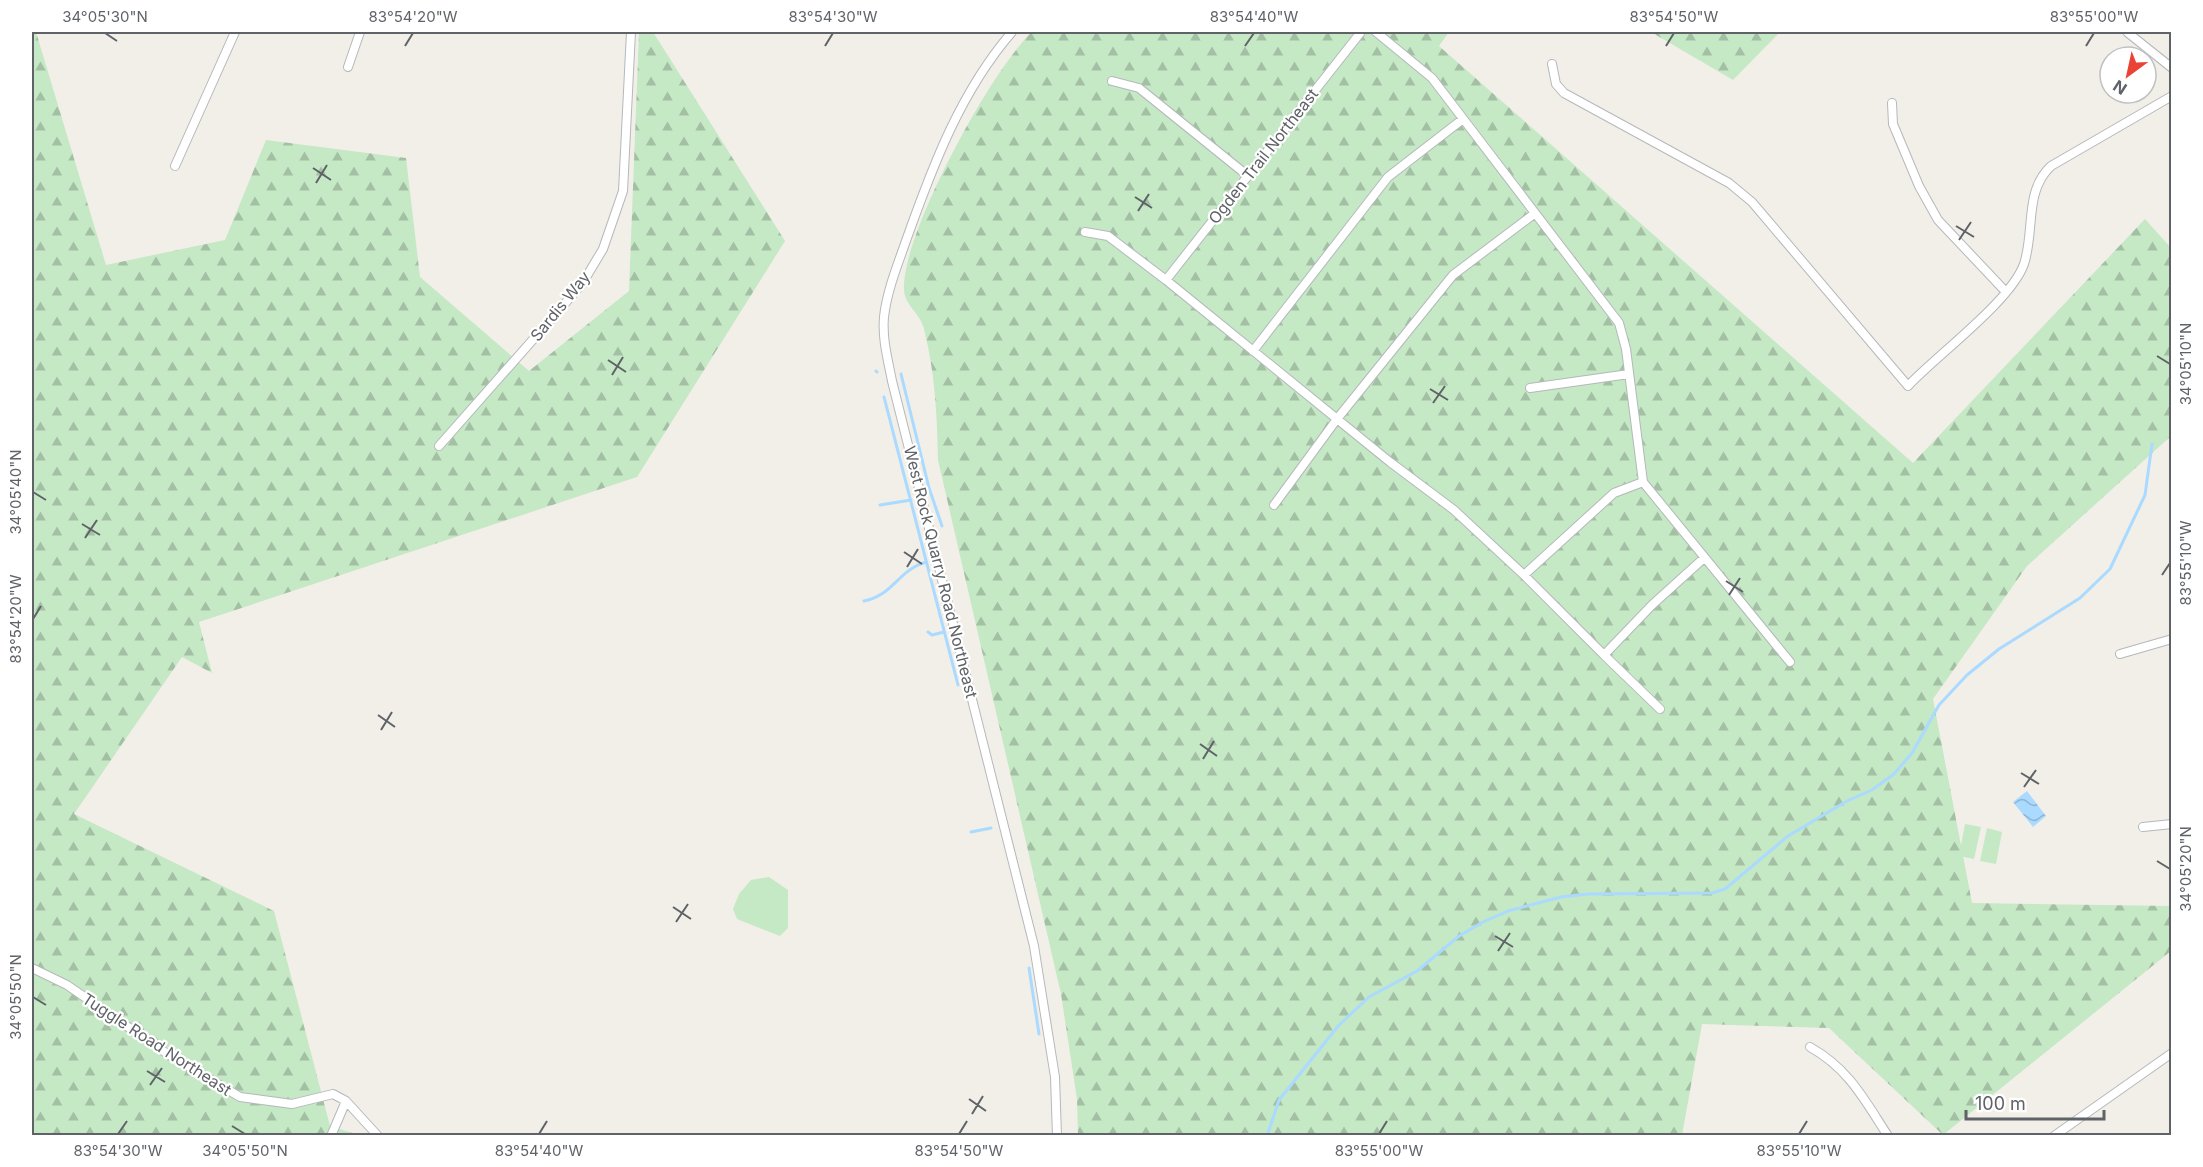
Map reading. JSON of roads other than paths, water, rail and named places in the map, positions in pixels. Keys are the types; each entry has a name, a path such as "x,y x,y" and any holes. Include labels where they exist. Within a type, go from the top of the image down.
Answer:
{"street":[{"path":"175,166 235,32"},
{"path":"348,67 360,32"},
{"name":"Sardis Way","path":"439,446 582,284 603,249 623,191 631,32"},
{"name":"West Rock Quarry Road Northeast","path":"1012,32 981,70 955,118 898,264 886,305 884,329 895,391 1035,946 1054,1067 1057,1136"},
{"name":"Ogden Trail Northeast","path":"1166,280 1360,32"},
{"path":"1376,32 1432,78 1619,323 1626,349 1643,482 1791,662"},
{"path":"2127,32 2172,68"},
{"path":"1552,64 1556,84 1564,93 1729,183 1760,210 1821,286 1908,386 2006,292 2023,266 2032,231 2031,207 2035,189 2042,175 2051,166 2172,96"},
{"path":"1112,81 1138,88 1248,176"},
{"path":"1892,103 1893,124 1919,186 1938,220 2006,292"},
{"path":"1253,351 1388,177 1463,119"},
{"path":"1274,505 1337,419 1453,275 1534,214"},
{"path":"1085,232 1108,236 1454,510 1524,575 1660,709"},
{"path":"1530,388 1629,374"},
{"path":"1524,575 1614,493 1643,482"},
{"path":"1604,655 1652,605 1704,558"},
{"path":"2120,654 2172,639"},
{"path":"2143,827 2172,824"},
{"name":"Tuggle Road Northeast","path":"32,968 67,985 166,1053 240,1097 292,1104 333,1094 346,1101"},
{"path":"1810,1047 1831,1059 1846,1073 1888,1136"},
{"path":"2054,1136 2172,1053"},
{"path":"331,1136 346,1101 378,1136"}],"water":[{"path":"2027,791 2046,816 2033,827 2013,802"}],"waterway":[{"path":"901,374 929,488 942,526"},
{"path":"884,397 958,685"},
{"path":"1267,1136 1279,1100 1339,1025 1369,997 1417,971 1459,936 1483,922 1508,911 1561,897 1588,894 1712,893 1725,889 1788,836 1847,801 1872,790 1894,774 1912,753 1939,705 1967,675 1999,649 2080,598 2110,569 2145,495 2152,444"},
{"path":"880,505 911,500"},
{"path":"864,601 882,594 909,571 926,562"},
{"path":"928,632 932,635 944,632"},
{"path":"971,832 991,828"},
{"path":"1029,968 1039,1034"}]}
